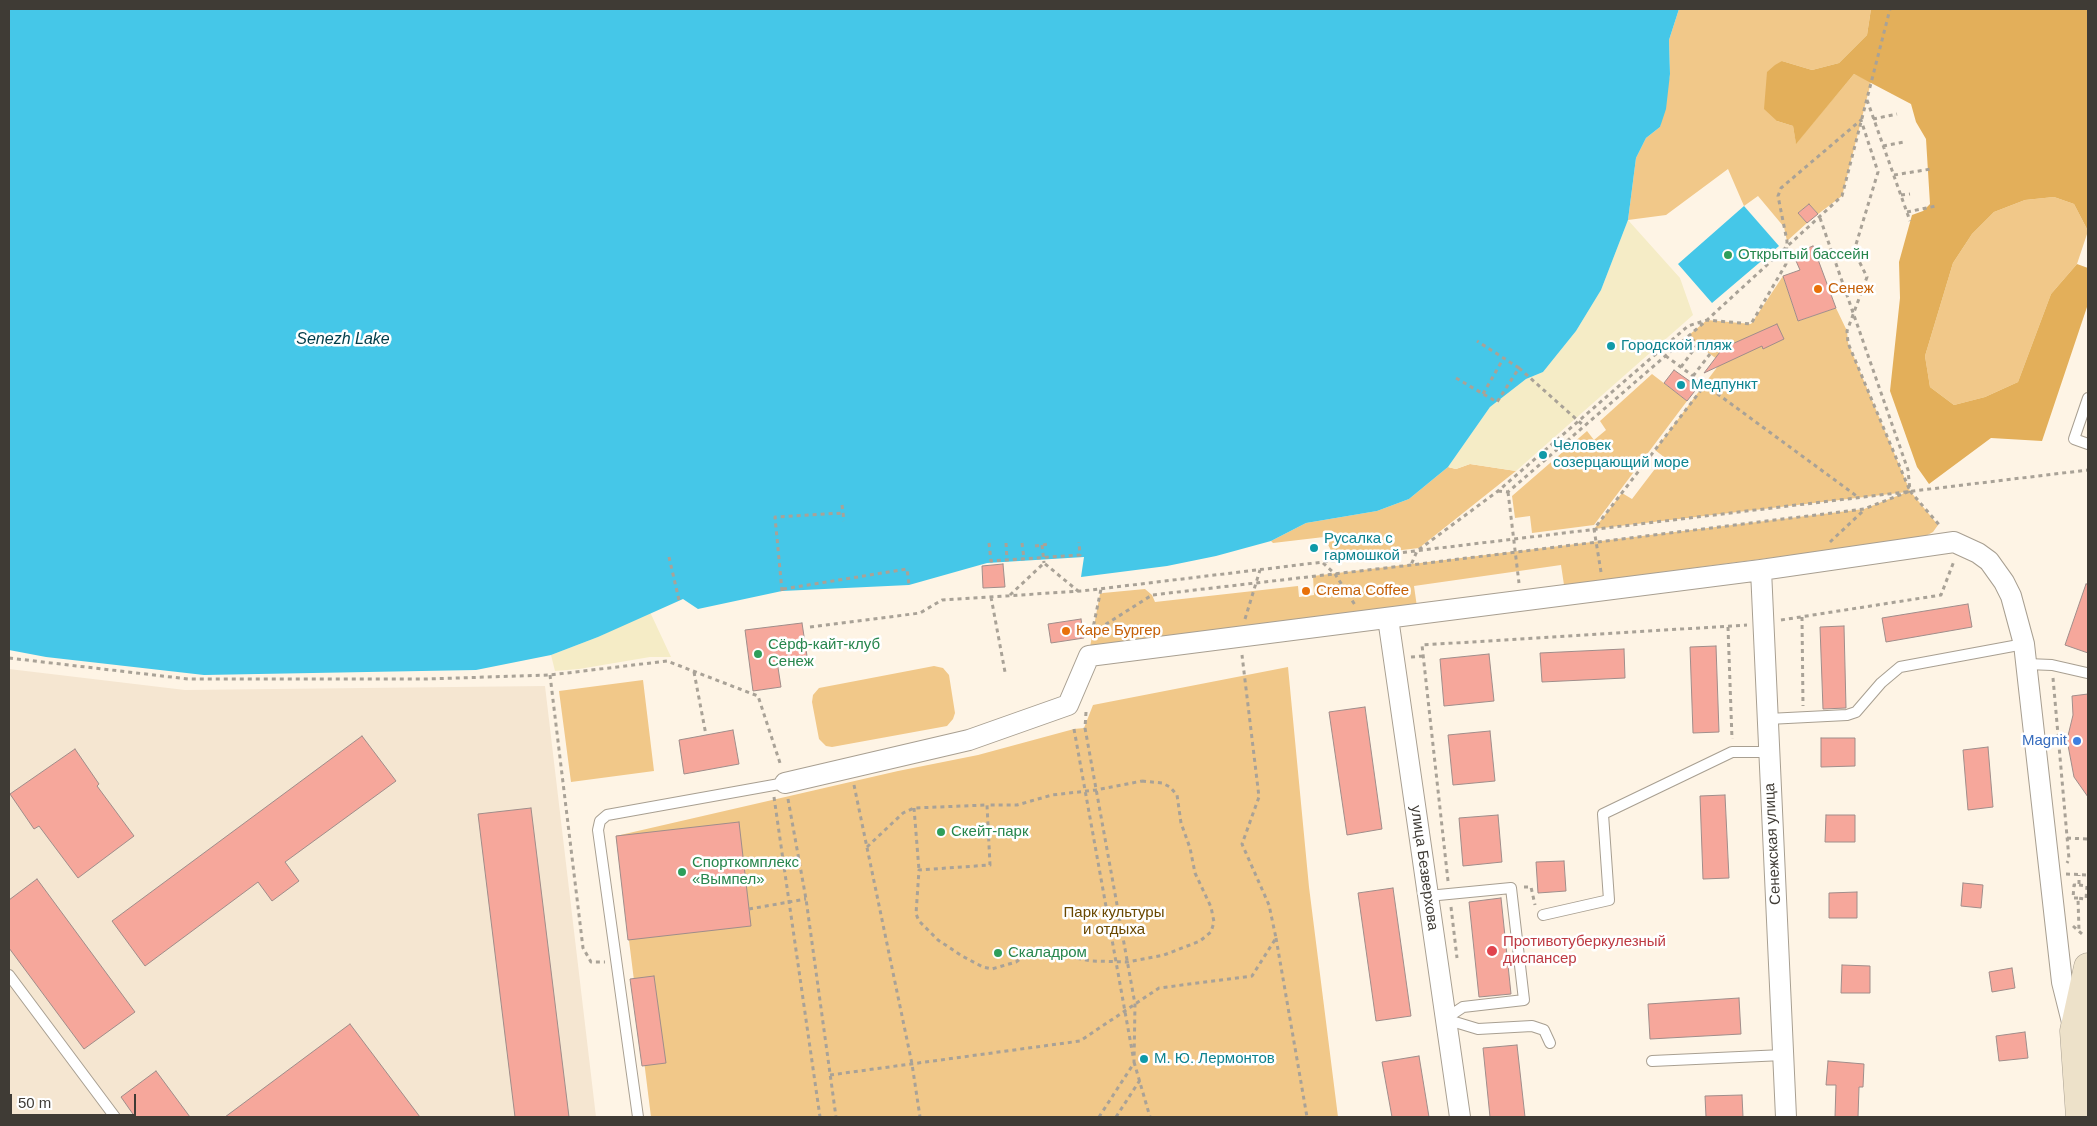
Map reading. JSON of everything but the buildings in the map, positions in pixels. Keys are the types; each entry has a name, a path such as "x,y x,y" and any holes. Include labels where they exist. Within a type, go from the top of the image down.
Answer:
{"street":[{"path":"779,784 969,740 1068,705 1089,656 1957,543 1988,561 2004,582 2011,596 2024,644 2062,982 2074,1031 2082,1102"},
{"name":"Сенежская улица","path":"1761,570 1786,1117"},
{"name":"улица Безверхова","path":"1388,618 1460,1117"},
{"path":"2074,1031 2088,967"}],"lane":[{"path":"2088,398 2074,439 2088,444"},
{"path":"1768,719 1847,715 1856,712 1881,683 1900,667 2024,644"},
{"path":"2027,664 2052,665 2087,673"},
{"path":"1542,915 1609,900 1603,814 1732,752 1769,752"},
{"path":"638,1117 598,825 603,817 779,784"},
{"path":"1428,896 1511,888 1524,1000 1463,1007 1446,1019"},
{"path":"9,975 115,1117"},
{"path":"1446,1019 1478,1029 1532,1026 1544,1030 1550,1044"},
{"path":"1652,1060 1783,1054"}],"path":[{"path":"1498,491 1508,492 1707,320 1842,196 1890,9"},
{"path":"1866,99 1910,221"},
{"path":"1873,119 1897,114"},
{"path":"1411,565 1417,551 1498,491 1688,326 1707,320 1751,324 1786,264 1787,248 1778,196 1781,188 1861,120"},
{"path":"1422,645 1728,627 1941,595 1947,584 1957,543 1910,491 1848,343 1847,331 1866,277 1854,251 1878,172 1861,120"},
{"path":"1883,146 1904,142"},
{"path":"1894,175 1930,169"},
{"path":"1901,195 1910,194"},
{"path":"1907,212 1936,206"},
{"path":"1820,218 1908,470 1910,491"},
{"path":"1681,367 1697,345 1689,335"},
{"path":"1477,341 1519,368 1584,426"},
{"path":"1659,351 1858,498"},
{"path":"1693,376 1710,354"},
{"path":"1483,394 1503,359"},
{"path":"1456,378 1497,402 1519,368"},
{"path":"1604,590 1594,529 1705,385"},
{"path":"810,627 920,613 942,600 1079,592 2088,470"},
{"path":"1101,589 1092,633 1152,595 1864,510 1910,491"},
{"path":"1508,492 1521,601"},
{"path":"842,505 844,521"},
{"path":"1808,563 1864,510"},
{"path":"843,513 775,517 783,590 907,569 909,584"},
{"path":"989,543 991,561 1080,555 1079,542"},
{"path":"1006,543 1007,560"},
{"path":"1022,543 1024,558"},
{"path":"1035,546 1049,544"},
{"path":"1009,596 1044,563 1042,545"},
{"path":"669,557 679,600"},
{"path":"1323,562 1335,574 1366,621"},
{"path":"1044,563 1079,592"},
{"path":"1260,570 1240,637 1258,797 1242,844 1269,905 1307,1117"},
{"path":"991,597 1005,672"},
{"path":"1802,617 1803,717"},
{"path":"1728,627 1732,752"},
{"path":"9,658 188,679 425,679 550,675 667,662 758,696 779,754 779,784 789,902 820,1117"},
{"path":"2052,665 2070,859 2061,874 2088,875"},
{"path":"694,672 706,735"},
{"path":"550,675 583,948 591,962 616,962"},
{"path":"1086,710 1085,728 1135,1004 1134,1063 1099,1117"},
{"path":"1074,729 1134,1063 1150,1117"},
{"path":"850,767 912,1064 920,1117"},
{"path":"867,848 903,814 914,808 1017,805 1034,799 1142,781 1162,783 1170,787 1177,795 1181,823 1190,848 1195,873 1211,907 1214,922 1211,932 1200,941 1164,955 1127,962 1092,961 1050,953 1024,956 1016,962 992,969 984,967 938,940 919,921 916,914 919,870 914,808"},
{"path":"779,784 806,899 836,1117"},
{"path":"919,870 990,865 987,805"},
{"path":"2067,838 2088,838"},
{"path":"2079,875 2079,885"},
{"path":"2074,885 2087,886 2087,893 2086,899 2073,898 2074,885"},
{"path":"1511,888 1531,887 1535,908 1542,915"},
{"path":"2072,925 2081,933 2078,898"},
{"path":"749,909 806,899"},
{"path":"830,1075 1080,1041 1159,988 1252,976 1276,938"},
{"path":"1116,1117 1140,1080"}],"shaded area":[{"path":"1871,9 2088,9 2088,231 2074,204 2054,197 2025,200 1994,212 1972,234 1953,263 1925,356 1930,387 1954,405 1985,397 2018,382 2051,294 2077,264 2088,268 2088,304 2042,441 1991,438 1929,484 1917,467 1890,391 1900,298 1899,262 1912,215 1923,211 1930,204 1926,139 1916,122 1911,104 1854,74 1796,144 1793,126 1777,121 1764,109 1767,72 1782,61 1812,70 1839,63 1867,35"},
{"path":"9,669 185,690 545,686 596,1117 9,1117"}],"green space":[{"path":"1679,9 1871,9 1867,35 1839,63 1812,70 1782,61 1777,121 1793,126 1796,143 1854,74 1871,82 1842,196 1818,214 1809,204 1798,213 1807,223 1787,241 1784,227 1758,196 1744,206 1728,169 1666,215 1628,220 1636,158 1646,138 1660,127 1670,74 1669,40"},
{"path":"2054,197 2074,204 2088,231 2077,264 2051,294 2018,382 1985,397 1954,405 1930,387 1925,356 1953,263 1972,234 1994,212 2025,200"},
{"path":"1783,276 1798,321 1836,308 1847,331 1848,343 1910,491 1938,525 1933,532 1922,538 1564,585 1561,565 1414,586 1417,607 1090,647 1100,594 1103,593 1145,589 1152,595 1155,602 1298,586 1299,597 1314,595 1313,576 1864,509 1907,492 1594,529 1622,493 1632,499 1664,457 1655,450 1721,362 1699,346 1689,335 1707,320 1751,324"},
{"path":"1652,374 1687,401 1594,525 1532,533 1530,516 1515,518 1512,496 1587,431 1594,440 1606,430 1600,421"},
{"path":"1470,464 1516,471 1419,548 1335,558 1324,537 1273,543 1271,541 1306,523 1377,511 1409,499 1448,467 1456,469"},
{"path":"934,666 943,668 949,675 955,713 947,726 832,747 826,746 819,739 812,702 813,695 819,688"},
{"name":"Парк культуры и отдыха","path":"1288,667 1309,887 1338,1117 651,1117 616,836 898,771 978,755 1084,728 1093,705"},
{"path":"643,680 654,771 571,782 559,691"}],"sand":[{"name":"Городской пляж","path":"1628,220 1680,278 1693,315 1516,471 1470,464 1456,469 1448,467 1490,407 1526,379 1543,372 1576,331 1601,290"},
{"path":"650,612 671,657 650,657 579,669 555,671 551,655 598,637"}],"water":[{"name":"Senezh Lake","path":"9,9 1679,9 1669,40 1670,74 1666,109 1660,127 1646,138 1636,158 1628,220 1601,290 1576,331 1543,372 1526,379 1490,407 1448,467 1409,499 1377,511 1306,523 1271,541 1216,556 1167,566 1081,577 1084,557 987,563 909,585 782,591 698,609 683,599 598,637 551,655 476,670 204,675 46,657 9,650"},
{"name":"Открытый бассейн","path":"1744,206 1779,246 1712,303 1678,264"}],"place":[{"name":"Открытый бассейн","path":"1728,255"},
{"name":"Сенеж","path":"1818,289"},
{"name":"Городской пляж","path":"1611,346"},
{"name":"Медпункт","path":"1681,385"},
{"name":"Человек созерцающий море","path":"1543,455"},
{"name":"Русалка с гармошкой","path":"1314,548"},
{"name":"Crema Coffee","path":"1306,591"},
{"name":"Каре Бургер","path":"1066,631"},
{"name":"Сёрф-кайт-клуб Сенеж","path":"758,654"},
{"name":"Magnit","path":"2077,741"},
{"name":"Скейт-парк","path":"941,832"},
{"name":"Спорткомплекс «Вымпел»","path":"682,872"},
{"name":"Противотуберкулезный диспансер","path":"1492,951"},
{"name":"Скаладром","path":"998,953"},
{"name":"М. Ю. Лермонтов","path":"1144,1059"}]}
